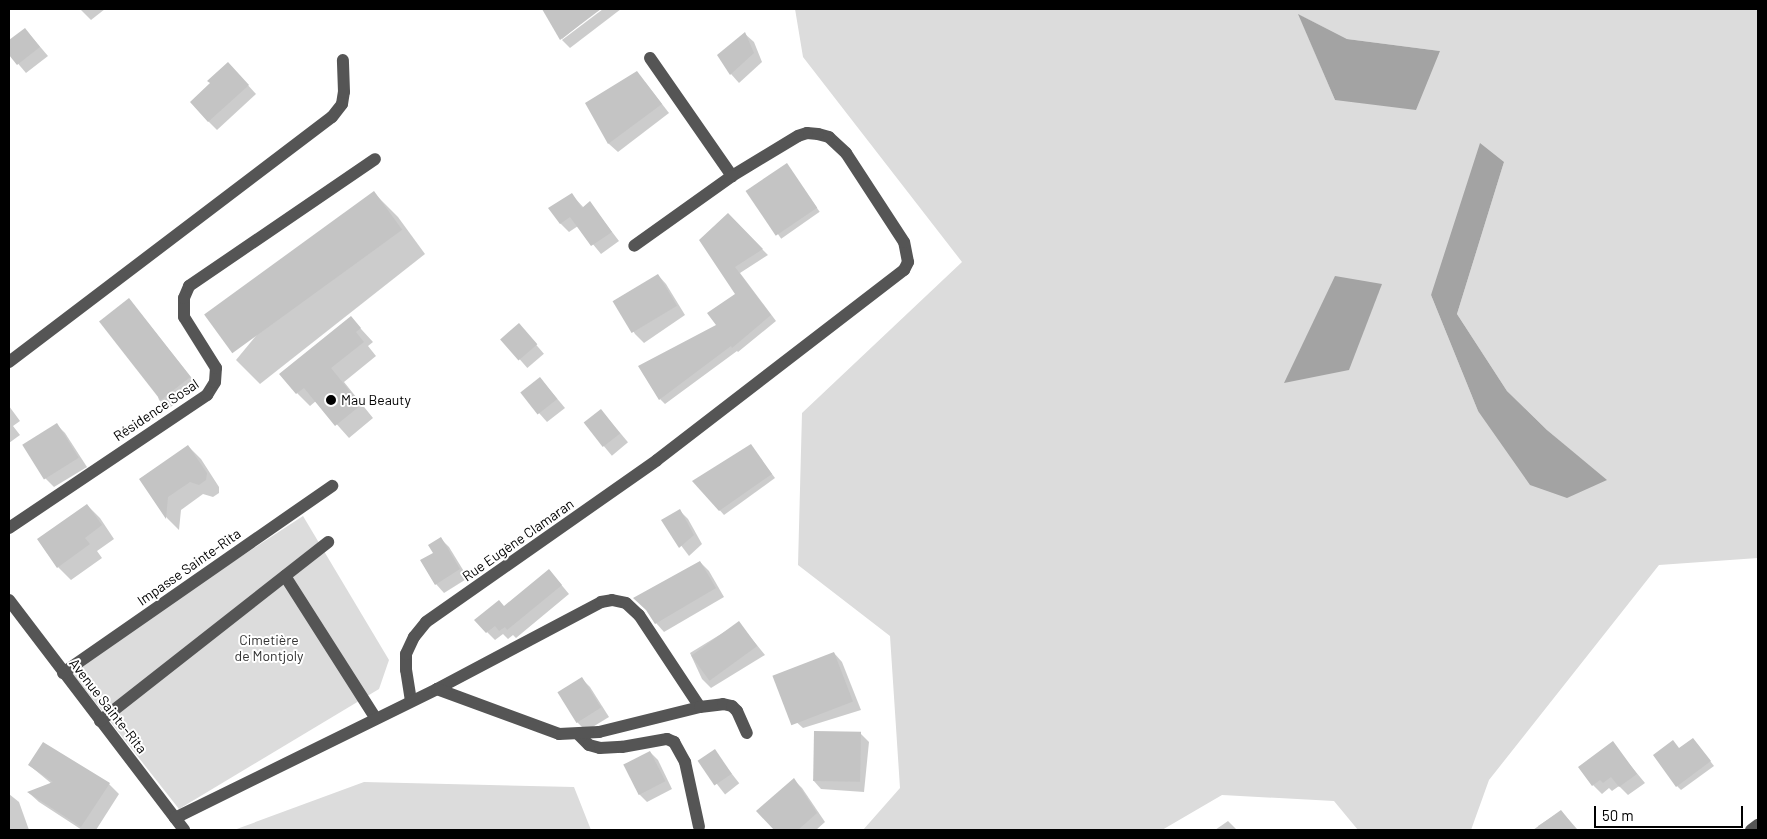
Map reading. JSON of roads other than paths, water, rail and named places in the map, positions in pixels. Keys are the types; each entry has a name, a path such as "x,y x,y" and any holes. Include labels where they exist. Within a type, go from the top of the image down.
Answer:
{"street":[{"path":"634,246 732,176 650,58"},
{"path":"9,362 332,117 342,104 344,92 343,60"},
{"name":"Rue Eugène Clamaran","path":"411,701 406,670 406,654 414,637 426,622 657,460 904,270 908,262 904,242 846,153 829,137 807,133 798,136 732,176"},
{"name":"Résidence Sosal","path":"9,528 207,394 215,382 216,368 184,317 184,298 189,286 375,159"},
{"name":"Impasse Sainte-Rita","path":"63,673 332,486"},
{"path":"100,721 328,542"},
{"path":"285,576 376,718"},
{"name":"Avenue Sainte-Rita","path":"9,600 184,830"},
{"path":"175,818 437,689 601,602 612,600 626,603 639,615 700,707"},
{"path":"437,689 551,732 580,735 599,732 700,707 723,704 732,706 742,717 747,733"},
{"path":"580,735 589,745 600,748 622,747 667,739 674,742 685,762 699,827"},
{"path":"1751,830 1758,825"}],"place":[{"name":"Mau Beauty","path":"331,400"}],"park label":[{"name":"Cimetière de Montjoly","path":"269,648"}]}
